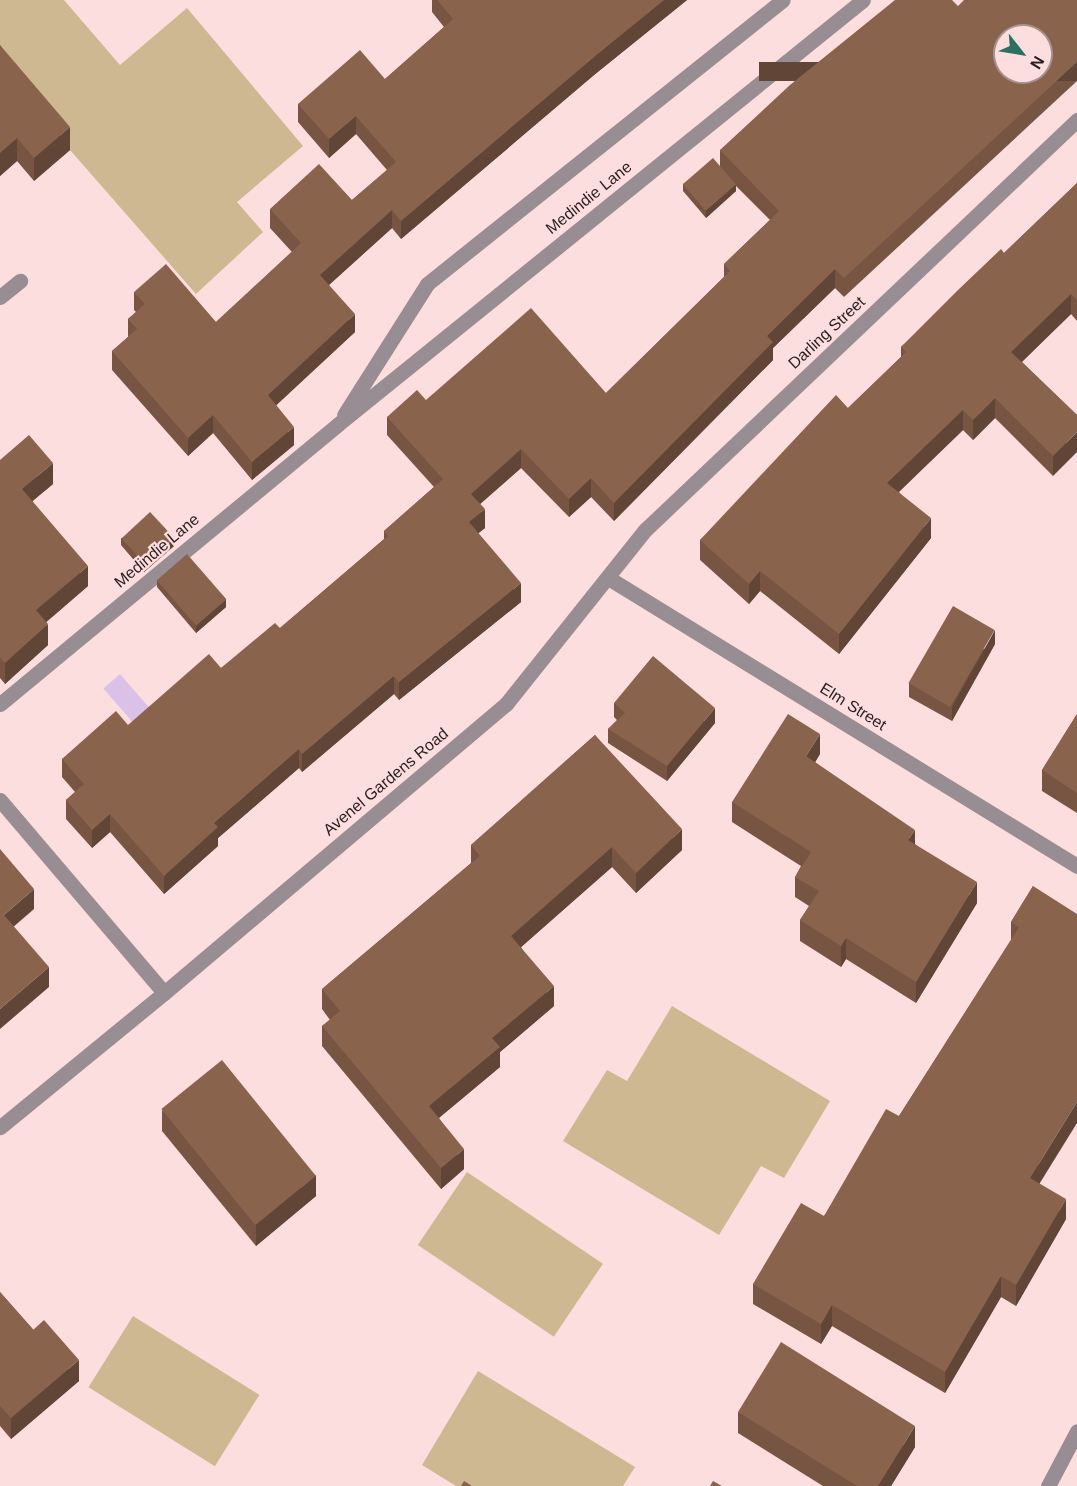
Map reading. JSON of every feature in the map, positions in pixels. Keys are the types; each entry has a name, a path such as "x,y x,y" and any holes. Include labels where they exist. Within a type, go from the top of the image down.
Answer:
{"street":[{"name":"Medindie Lane","path":"338,425 427,284 783,0"},
{"name":"Medindie Lane","path":"0,704 338,425 863,0"},
{"name":"Darling Street","path":"610,579 645,530 1077,120"},
{"path":"0,297 20,281"},
{"name":"Elm Street","path":"610,579 1077,866"},
{"name":"Avenel Gardens Road","path":"0,1127 164,993 506,704 610,579"},
{"path":"0,800 164,993"},
{"path":"1048,1486 1077,1431"}],"shaded area":[{"path":"0,0 64,0 120,65 187,8 303,146 237,202 263,232 196,294 0,70"},
{"path":"120,674 149,707 132,722 103,688"},
{"path":"672,1006 830,1101 784,1178 761,1166 719,1235 563,1141 607,1070 627,1081"},
{"path":"467,1172 603,1264 554,1337 418,1245"},
{"path":"133,1316 259,1395 215,1466 88,1387"},
{"path":"478,1371 635,1467 623,1486 456,1486 422,1465"}],"building":[{"path":"437,0 664,0 401,221 392,210 320,275 355,314 268,395 294,427 252,462 213,415 188,438 112,351 137,329 128,319 145,304 134,292 166,264 216,322 301,243 270,209 319,164 352,200 396,162 356,116 329,139 298,104 360,50 385,79 453,19"},
{"path":"895,0 952,0 958,6 964,0 1077,0 1077,62 844,278 835,269 767,336 773,342 614,503 591,478 569,499 521,449 471,494 485,509 469,522 521,583 399,682 394,676 302,754 299,749 214,823 218,827 164,876 110,814 92,830 66,800 84,784 62,759 116,711 128,725 209,654 221,668 275,623 280,628 388,536 384,531 443,479 387,417 417,390 426,400 531,308 606,393 730,271 724,264 779,211 720,150 790,85"},
{"path":"0,45 70,127 34,158 17,138 0,153"},
{"path":"713,158 736,184 706,211 683,184"},
{"path":"1077,183 1077,300 1071,294 1011,352 1077,415 1077,432 1053,456 995,398 973,420 963,410 887,483 931,518 839,634 760,571 749,584 700,540 836,395 848,408 906,352 901,347 957,291 1001,249 1004,253"},
{"path":"29,435 53,463 22,489 88,566 36,610 48,624 5,663 0,657 0,460"},
{"path":"150,512 174,538 145,564 121,539"},
{"path":"187,554 226,599 196,626 157,580"},
{"path":"953,606 995,630 950,707 908,683"},
{"path":"653,656 715,708 667,766 608,729 625,713 614,703"},
{"path":"788,714 820,734 806,756 915,830 908,840 977,882 916,982 846,938 841,946 800,920 819,891 795,877 811,852 732,802"},
{"path":"1077,714 1077,793 1042,770"},
{"path":"595,735 682,829 636,873 612,847 511,936 554,986 492,1038 500,1047 429,1106 464,1149 441,1168 322,1026 340,1011 322,989 480,856 471,845"},
{"path":"0,849 34,889 4,915 49,967 0,1009"},
{"path":"1033,886 1077,914 1077,1102 1030,1178 1066,1199 1016,1285 1001,1276 945,1372 832,1305 821,1324 753,1284 801,1203 824,1216 886,1109 899,1116 1019,927 1011,922"},
{"path":"222,1060 316,1176 255,1225 161,1109"},
{"path":"0,1292 33,1330 44,1320 79,1360 11,1418 0,1406"},
{"path":"781,1342 915,1426 878,1486 857,1486 738,1412"},
{"path":"464,1481 472,1486 461,1486"},
{"path":"713,1481 722,1486 710,1486"}]}
